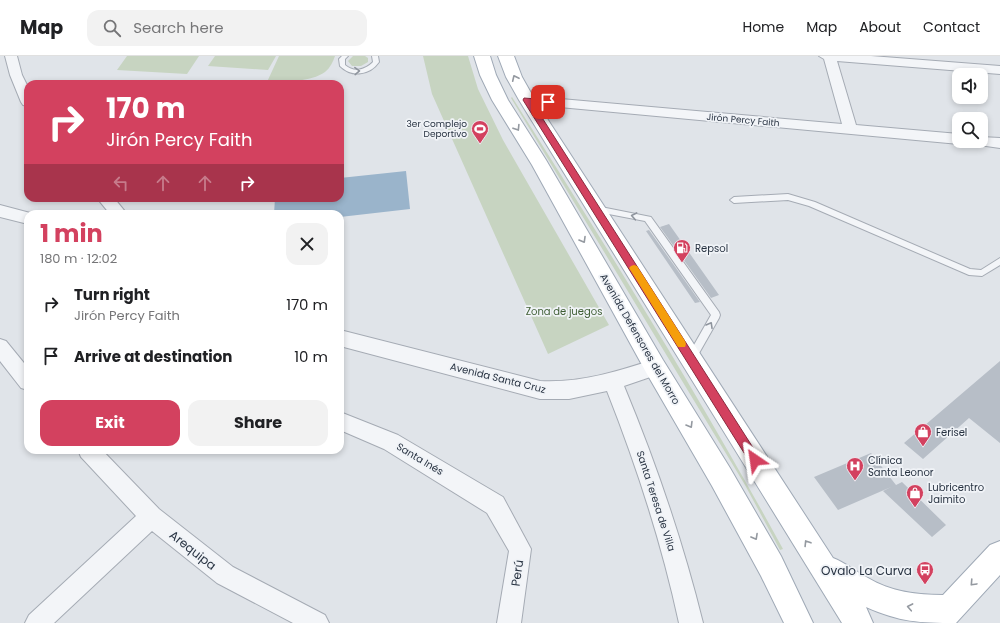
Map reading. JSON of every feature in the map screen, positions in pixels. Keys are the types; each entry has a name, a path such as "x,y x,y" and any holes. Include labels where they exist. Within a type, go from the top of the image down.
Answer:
{"main road":[{"name":"Avenida Defensores del Morro","path":"482,56 488,75 500,100 540,164 655,367 721,477 771,566 799,623"},
{"path":"506,56 514,77 527,100 859,623"},
{"path":"820,562 849,584 882,600 943,616 1000,555"}],"street":[{"path":"11,56 16,76 24,93"},
{"path":"825,56 961,61 1000,70"},
{"path":"829,56 850,129"},
{"name":"Jirón Percy Faith","path":"527,100 952,138"},
{"path":"988,142 1000,143"},
{"path":"108,202 115,210"},
{"path":"0,211 24,217"},
{"name":"Avenida Santa Cruz","path":"344,339 540,390 557,392 576,390 613,381 655,367"},
{"path":"3,359 24,378"},
{"name":"Santa Teresa de Villa","path":"613,381 655,495 684,586 691,623"},
{"name":"Santa Inés","path":"344,423 391,442 495,505"},
{"name":"Arequipa","path":"92,454 152,517 225,575 317,623"},
{"name":"Perú","path":"495,505 520,550 509,623"},
{"path":"37,623 152,517"}],"lane":[{"path":"345,56 341,62 342,65 346,69 353,72 370,68 376,62 375,56"},
{"path":"734,200 788,197 812,204 969,272 982,272 1000,261"},
{"path":"596,209 648,219 716,315 691,359"}],"green space":[{"path":"127,56 199,56 187,74 117,70"},
{"path":"215,56 276,56 268,70 208,66"},
{"path":"279,56 335,56 325,72 312,78 305,80 268,80"},
{"path":"353,56 365,56 368,58 368,62 361,66 352,66 348,61"},
{"name":"Zona de juegos","path":"423,56 468,56 478,89 503,140 609,325 548,354 432,94"},
{"path":"512,97 617,265 685,378 783,549 780,550 745,485 511,98"}],"water":[{"path":"406,171 410,209 344,217 344,210 274,210 275,202 344,202 344,178"}],"building":[{"path":"669,224 719,295 711,298 660,227"},
{"path":"649,230 700,302 695,303 646,231"},
{"name":"Ferisel","path":"1000,361 1000,443 969,418 923,459 904,443"},
{"name":"Clínica Santa Leonor","path":"871,453 896,485 902,482 946,525 932,537 883,491 891,487 838,510 814,477"}],"slow traffic":[{"path":"634,268 682,344"}],"place":[{"name":"3er Complejo Deportivo","path":"480,144"},
{"name":"Repsol","path":"682,263"},
{"name":"Ferisel","path":"923,447"},
{"name":"Clínica Santa Leonor","path":"855,481"},
{"name":"Lubricentro Jaimito","path":"915,508"},
{"name":"Ovalo La Curva","path":"925,585"}],"route":[{"path":"548,102 527,100 755,460"}]}
